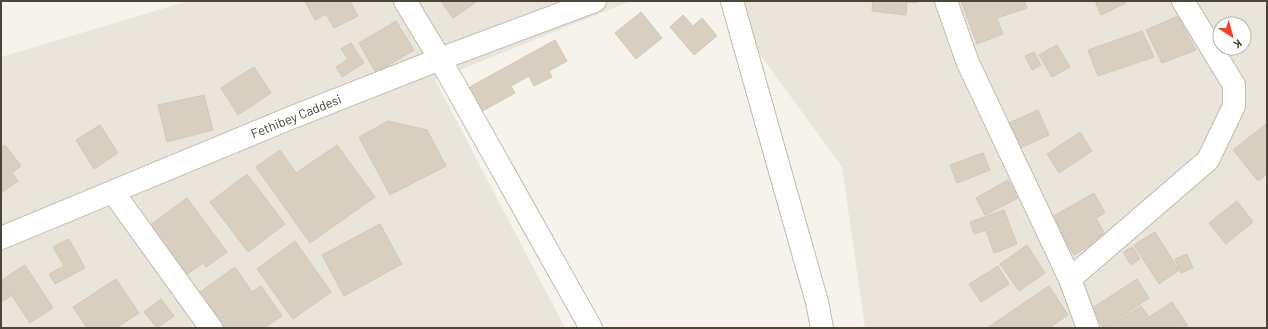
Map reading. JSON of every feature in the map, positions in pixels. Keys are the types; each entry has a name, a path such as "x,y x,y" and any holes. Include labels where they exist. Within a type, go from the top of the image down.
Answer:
{"street":[{"path":"405,1 440,59 591,328"},
{"name":"Fethibey Caddesi","path":"1,238 288,119 440,59 595,1"},
{"path":"732,1 817,302 822,328"},
{"path":"946,1 968,63 1070,279 1088,328"},
{"path":"1070,279 1208,160 1234,106 1234,85 1183,1"},
{"path":"113,192 210,328"}],"shaded area":[{"path":"188,1 631,1 435,80 565,328 1,328 1,57"},
{"path":"721,1 1267,1 1267,328 865,328 842,167"}],"building":[{"path":"305,1 350,1 358,16 334,28 326,14 315,20"},
{"path":"441,1 478,1 453,18"},
{"path":"873,1 917,1 917,3 907,2 906,15 872,11"},
{"path":"961,1 1024,1 1027,8 997,18 1003,34 977,44"},
{"path":"1095,1 1125,1 1126,3 1101,15"},
{"path":"641,12 662,38 636,59 615,33"},
{"path":"683,15 693,26 702,18 717,36 694,55 670,27"},
{"path":"1178,16 1196,50 1162,63 1146,30"},
{"path":"396,21 414,50 376,73 359,43"},
{"path":"1142,31 1154,57 1098,76 1088,50"},
{"path":"555,40 567,61 549,71 552,77 534,86 529,76 511,86 515,93 479,113 466,89"},
{"path":"351,43 364,63 342,77 336,67 348,59 341,49"},
{"path":"1057,45 1070,67 1052,77 1039,55"},
{"path":"1034,52 1041,65 1032,70 1025,56"},
{"path":"254,67 271,93 238,115 221,88"},
{"path":"204,95 213,130 167,142 158,105"},
{"path":"1038,110 1049,135 1016,150 1004,125"},
{"path":"388,121 427,130 446,166 390,195 359,137"},
{"path":"1266,124 1267,174 1258,181 1233,150"},
{"path":"100,125 118,153 94,169 76,140"},
{"path":"1080,132 1092,151 1059,173 1047,154"},
{"path":"5,145 21,166 12,173 18,181 1,193 1,148"},
{"path":"337,145 375,197 310,243 256,167 280,150 296,173"},
{"path":"983,153 990,170 957,183 950,165"},
{"path":"247,174 285,224 248,252 210,202"},
{"path":"1008,180 1018,198 985,215 976,198"},
{"path":"1094,193 1105,213 1096,218 1106,236 1074,255 1052,217"},
{"path":"187,198 227,252 206,267 203,263 186,275 150,225"},
{"path":"1237,201 1253,222 1226,244 1209,223"},
{"path":"1004,210 1017,244 994,253 986,230 974,234 970,222"},
{"path":"380,224 402,264 344,296 322,255"},
{"path":"1155,232 1179,270 1159,284 1134,245"},
{"path":"69,239 85,268 55,284 49,274 64,266 53,247"},
{"path":"295,241 331,292 293,319 257,269"},
{"path":"1027,245 1045,273 1019,291 1000,264"},
{"path":"1133,247 1140,259 1131,265 1123,252"},
{"path":"1187,254 1193,268 1181,273 1175,259"},
{"path":"25,265 53,308 30,323 2,280"},
{"path":"998,266 1009,284 981,302 969,284"},
{"path":"235,267 252,292 261,286 282,316 264,328 221,328 197,294"},
{"path":"116,279 139,313 116,328 87,328 73,307"},
{"path":"1137,279 1149,298 1103,328 1091,309"},
{"path":"1,281 11,296 1,302"},
{"path":"1049,286 1068,315 1049,328 987,328"},
{"path":"161,299 174,316 157,328 144,312"},
{"path":"1172,302 1188,326 1186,328 1107,328 1141,306 1149,317"}]}
